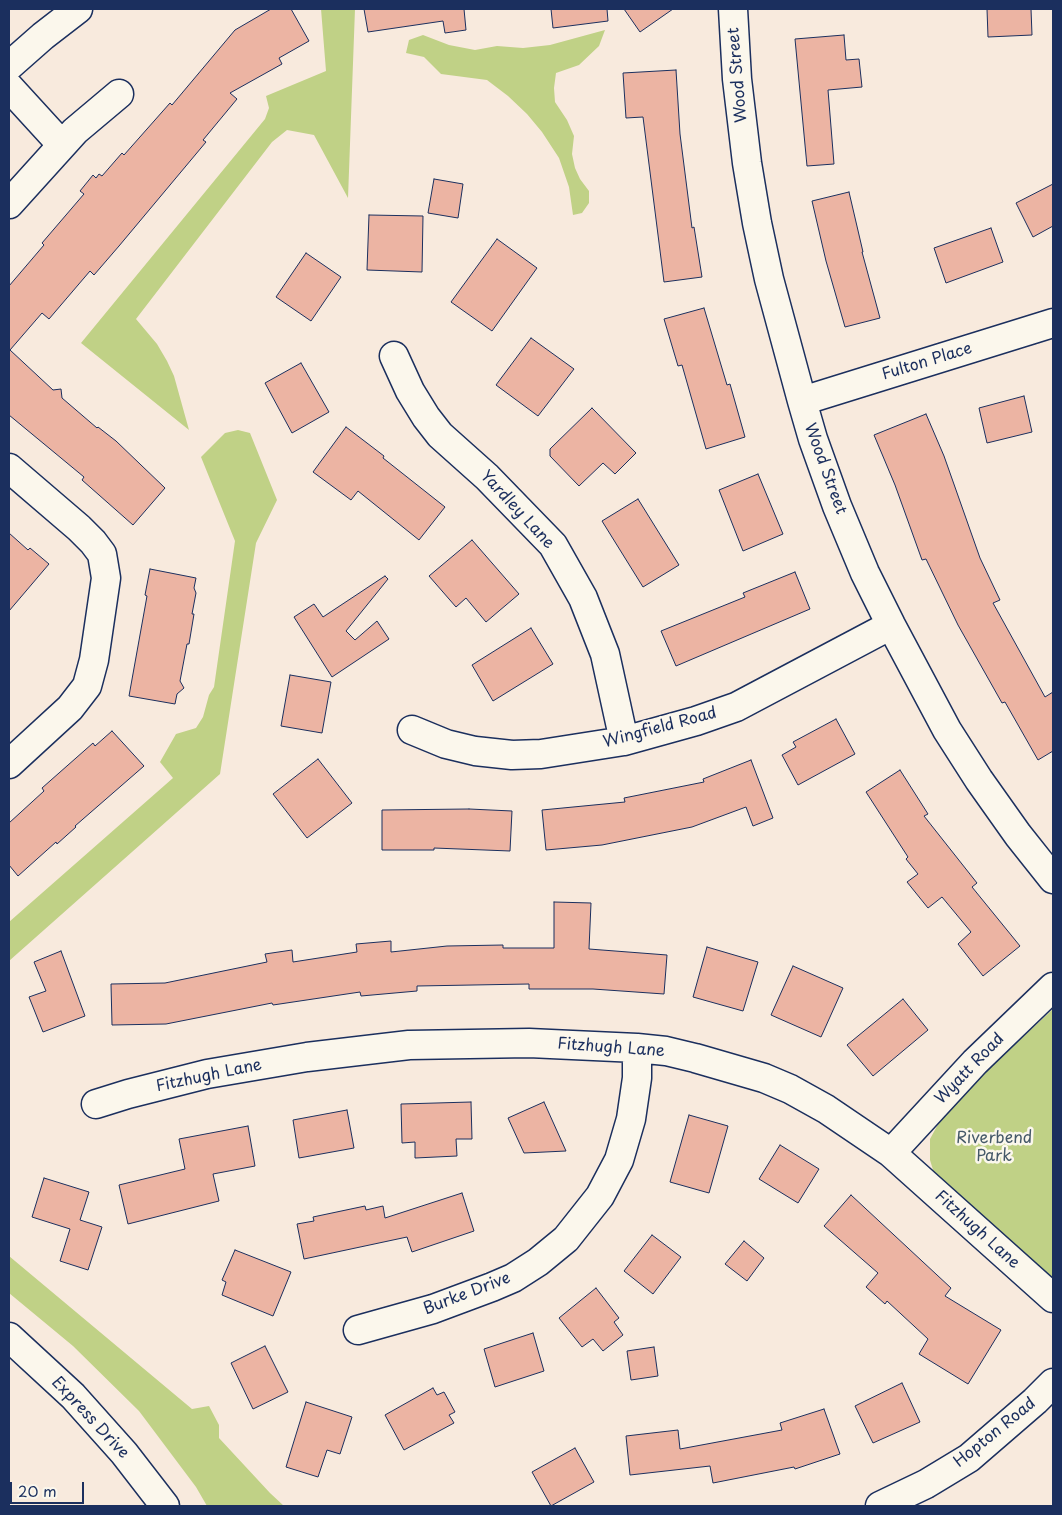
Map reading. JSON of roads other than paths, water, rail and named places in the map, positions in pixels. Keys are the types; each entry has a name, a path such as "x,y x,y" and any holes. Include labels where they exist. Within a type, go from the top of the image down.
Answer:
{"street":[{"path":"9,66 78,9"},
{"name":"Wood Street","path":"733,9 737,79 747,163 757,222 769,279 802,401 813,439 837,506 865,573 891,626 947,730 1018,835 1053,879"},
{"path":"9,87 62,145"},
{"path":"9,204 75,131 119,94"},
{"name":"Fulton Place","path":"802,401 1053,323"},
{"name":"Yardley Lane","path":"394,356 410,391 426,417 440,434 487,477 553,545 582,598 605,654 624,741"},
{"path":"9,468 93,542 102,554 106,578 94,660 87,686 70,708 9,764"},
{"name":"Wingfield Road","path":"412,730 446,744 475,751 512,755 541,754 624,741 696,721 736,707 891,626"},
{"name":"Wyatt Road","path":"891,1154 975,1062 1053,987"},
{"name":"Fitzhugh Lane","path":"96,1104 207,1074 307,1056 409,1046 529,1043 637,1048 666,1052 695,1058 764,1078 790,1089 826,1109 891,1154 1053,1298"},
{"name":"Burke Drive","path":"358,1330 433,1309 513,1278 538,1262 566,1239 590,1212 619,1160 631,1119 637,1078 637,1048"},
{"name":"Express Drive","path":"9,1337 73,1396 124,1453 165,1506"},
{"name":"Hopton Road","path":"897,1503 969,1458 1053,1383"}],"park label":[{"name":"Riverbend Park","path":"994,1148"}]}
